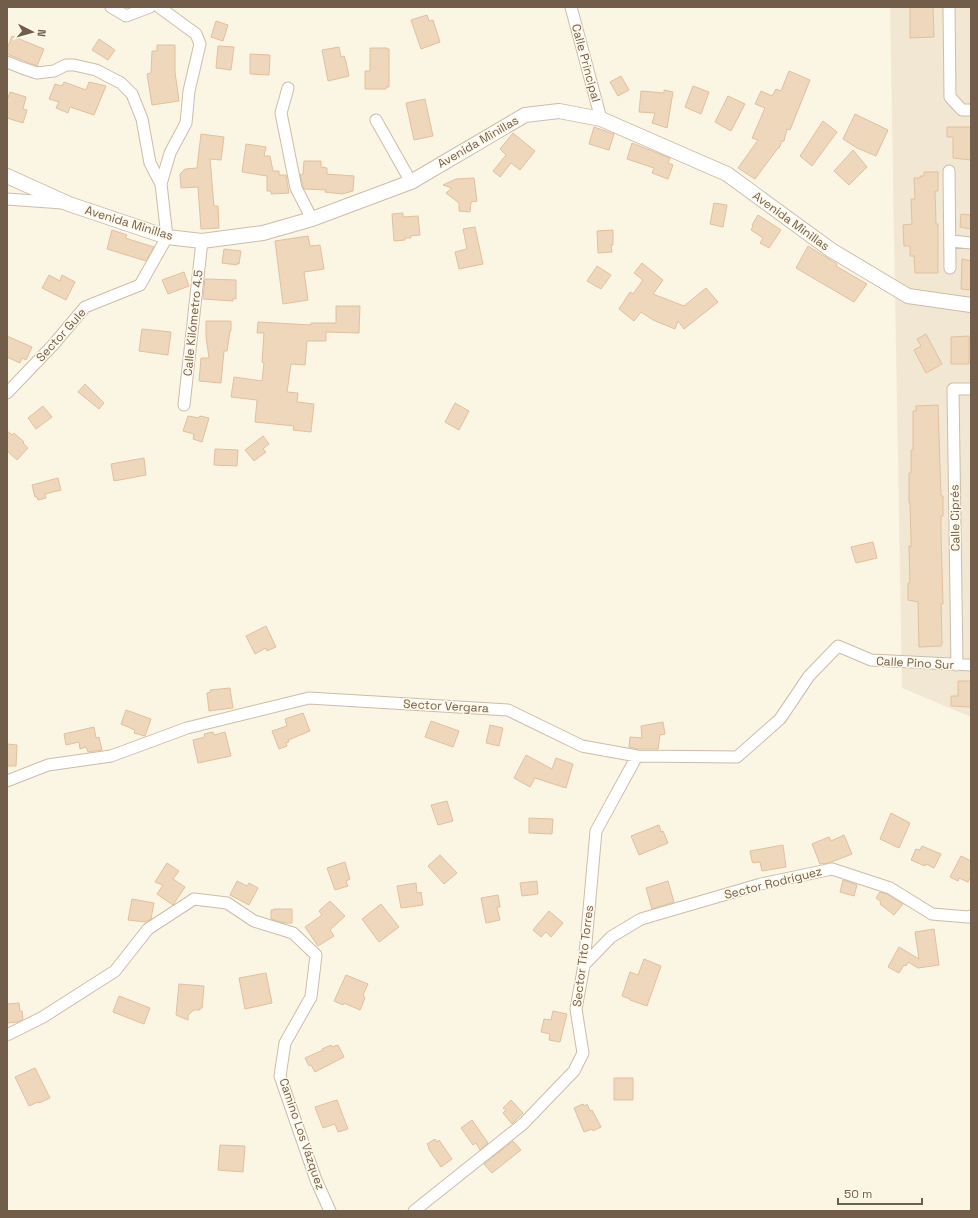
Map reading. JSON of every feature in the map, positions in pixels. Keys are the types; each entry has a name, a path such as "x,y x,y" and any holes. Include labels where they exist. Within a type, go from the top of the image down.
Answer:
{"street":[{"path":"111,7 126,16 150,7"},
{"path":"159,7 196,34 200,44 189,91 186,123 170,153 161,184"},
{"name":"Calle Principal","path":"571,7 601,119"},
{"path":"949,7 950,97 962,110 971,110"},
{"path":"7,62 37,73 54,71 66,65 74,65 96,70 121,83 132,94 142,119 150,163 161,184 167,237"},
{"path":"288,88 281,113 296,188 312,218"},
{"name":"Avenida Minillas","path":"7,176 68,204 167,237 202,241 263,233 312,218 411,182 525,115 559,111 601,119 727,174 831,250 908,296 971,305"},
{"path":"376,120 411,182"},
{"path":"949,171 951,241 950,268"},
{"path":"7,199 68,204"},
{"name":"Sector Gule","path":"7,394 86,307 140,285 167,237"},
{"name":"Calle Kilómetro 4.5","path":"184,405 202,241"},
{"path":"951,241 971,243"},
{"name":"Calle Ciprés","path":"957,665 953,389 971,389"},
{"name":"Calle Pino Sur","path":"838,646 871,660 971,665"},
{"name":"Sector Vergara","path":"7,781 48,765 111,756 187,728 309,698 508,710 582,746 637,756 737,757 780,719 809,676 838,646"},
{"name":"Sector Tito Torres","path":"414,1211 523,1124 574,1071 584,1053 576,1010 584,965 596,831 637,756"},
{"name":"Sector Rodríguez","path":"584,965 611,936 641,919 761,884 832,869 890,888 932,914 971,916"},
{"name":"Camino Los Vázquez","path":"7,1035 43,1017 114,970 148,929 194,899 227,903 254,921 293,933 316,955 311,997 285,1043 280,1076 316,1180 330,1211"}],"shaded area":[{"path":"890,7 971,7 971,717 902,688"}],"building":[{"path":"910,7 933,7 934,37 910,38"},
{"path":"427,15 429,21 433,20 440,42 421,49 411,20"},
{"path":"216,21 228,25 223,41 211,37"},
{"path":"12,36 44,49 37,66 7,54 7,49"},
{"path":"99,39 115,50 108,60 92,50"},
{"path":"157,45 175,45 175,72 179,101 152,105 147,74 151,73 152,51 157,51"},
{"path":"218,46 234,47 231,70 216,68"},
{"path":"339,47 341,57 344,56 349,76 328,81 322,50"},
{"path":"370,48 389,49 389,87 386,87 386,89 365,89 365,71 370,71"},
{"path":"250,54 270,55 269,75 250,74"},
{"path":"789,71 810,80 790,130 787,129 784,141 782,141 779,148 755,179 738,168 758,140 752,138 765,108 755,104 761,91 772,96 776,89 781,91"},
{"path":"621,76 629,90 618,96 610,82"},
{"path":"64,82 86,90 89,82 106,86 94,115 70,107 68,113 56,108 59,102 49,99 55,84 62,86"},
{"path":"693,86 709,92 701,114 685,107"},
{"path":"664,90 673,92 667,128 652,123 655,113 639,112 641,91 664,93"},
{"path":"10,92 26,97 23,109 27,110 23,123 7,118 7,101"},
{"path":"728,96 745,104 731,131 715,122"},
{"path":"425,99 433,136 414,140 406,103"},
{"path":"855,114 888,130 876,156 857,148 843,139"},
{"path":"823,121 837,132 812,166 800,156"},
{"path":"594,127 614,134 609,150 589,144"},
{"path":"947,127 971,127 971,160 953,158 953,137 947,137"},
{"path":"513,133 535,151 520,170 511,163 500,177 493,171 506,155 500,149"},
{"path":"201,134 224,137 221,160 210,159 214,206 218,206 219,228 201,229 198,187 181,188 180,174 185,169 197,168"},
{"path":"632,143 670,158 668,163 673,165 668,179 652,173 654,168 627,159"},
{"path":"246,144 266,147 264,156 270,156 273,171 279,171 279,175 286,175 289,193 271,194 271,191 267,191 267,176 242,172"},
{"path":"853,150 867,167 849,185 834,171"},
{"path":"304,161 321,161 321,167 327,168 327,174 354,176 353,191 342,194 325,192 326,190 304,189 300,175 303,174"},
{"path":"924,172 938,172 938,191 935,191 936,224 938,224 938,273 915,273 914,256 910,256 910,246 904,246 903,225 912,224 911,199 915,199 914,178 924,176"},
{"path":"474,178 477,201 471,202 470,212 459,211 459,203 446,193 452,188 443,185 456,179"},
{"path":"714,203 727,205 723,227 710,224"},
{"path":"403,213 403,217 418,216 420,235 410,236 411,238 405,238 405,240 394,241 392,214"},
{"path":"961,214 971,215 971,229 960,227"},
{"path":"758,215 781,230 769,248 760,243 763,238 751,230 752,225"},
{"path":"475,227 483,264 459,269 455,252 467,249 463,229"},
{"path":"112,230 127,235 125,238 154,247 146,261 107,249"},
{"path":"613,230 613,245 611,245 612,252 598,253 597,231"},
{"path":"308,236 310,246 320,245 324,269 304,272 308,300 283,304 275,241"},
{"path":"808,246 837,264 836,266 867,284 854,302 796,268"},
{"path":"224,249 241,251 239,264 222,263"},
{"path":"962,259 971,261 971,290 961,289"},
{"path":"642,263 663,280 653,294 684,306 706,288 718,302 684,329 678,321 675,329 653,320 641,312 634,321 619,309 630,292 633,294 643,280 634,273"},
{"path":"597,266 611,275 601,289 587,281"},
{"path":"184,272 189,286 168,294 162,280"},
{"path":"49,275 60,281 62,275 75,282 66,300 42,288"},
{"path":"205,279 236,280 236,299 233,298 233,301 203,299"},
{"path":"336,306 360,306 359,333 326,332 326,341 307,341 305,365 291,364 287,392 298,393 297,402 314,404 311,432 293,430 294,426 255,422 257,400 231,397 234,377 262,381 264,363 262,362 264,333 257,333 258,322 311,325 311,323 336,323"},
{"path":"206,321 231,321 231,331 227,351 224,351 221,383 199,381 201,358 209,358 206,336"},
{"path":"142,329 171,332 168,355 139,351"},
{"path":"926,334 942,364 926,373 914,350 921,346 917,339"},
{"path":"7,336 32,347 26,360 22,358 20,363 7,357"},
{"path":"969,336 969,364 951,364 951,337"},
{"path":"85,384 104,403 99,409 78,392"},
{"path":"455,403 469,411 459,430 445,422"},
{"path":"938,405 941,496 943,496 943,516 941,516 943,604 941,604 942,643 941,646 919,647 918,602 908,600 908,583 910,583 909,546 911,547 909,473 911,473 911,450 913,450 913,411 916,411 916,406"},
{"path":"43,406 52,417 36,429 28,418"},
{"path":"188,416 209,418 202,442 193,439 194,434 183,431"},
{"path":"7,431 12,435 14,433 28,448 17,460 7,451"},
{"path":"263,436 269,444 263,449 266,452 254,461 245,450"},
{"path":"215,449 238,450 237,466 214,465"},
{"path":"144,458 146,475 114,481 111,464"},
{"path":"58,478 61,490 45,494 46,498 38,500 37,497 35,497 32,485"},
{"path":"873,542 877,558 856,563 851,547"},
{"path":"266,626 276,647 267,651 266,648 255,654 246,636"},
{"path":"958,681 971,681 971,707 951,706 951,696 958,696"},
{"path":"230,688 233,708 209,711 207,693 211,692 210,690"},
{"path":"126,710 151,719 145,736 134,733 135,730 121,724"},
{"path":"303,713 310,731 288,740 289,742 286,743 287,746 279,749 272,731 287,726 285,719"},
{"path":"431,721 459,731 453,747 425,737"},
{"path":"663,722 665,734 660,735 658,749 638,749 629,747 630,737 642,738 641,726"},
{"path":"490,725 503,728 499,746 486,743"},
{"path":"94,727 96,738 99,737 102,750 88,752 86,747 80,749 79,742 66,745 64,734"},
{"path":"213,732 214,735 225,732 231,756 198,763 193,740 205,737 204,734"},
{"path":"7,744 17,745 16,766 7,766"},
{"path":"526,755 552,769 556,758 573,764 566,788 535,778 530,787 514,778"},
{"path":"447,801 453,821 438,825 431,805"},
{"path":"891,813 910,823 899,848 880,839"},
{"path":"529,818 553,819 552,834 529,833"},
{"path":"659,825 661,832 663,831 668,843 639,855 631,836"},
{"path":"844,835 852,854 829,863 820,864 812,844 829,837 831,841"},
{"path":"783,845 786,867 762,871 760,862 753,863 750,851"},
{"path":"922,846 941,854 934,868 911,860 916,849 920,850"},
{"path":"440,855 457,873 444,884 428,866"},
{"path":"961,856 971,861 971,876 968,882 959,878 958,881 950,877"},
{"path":"345,862 350,879 346,881 348,886 335,890 327,868"},
{"path":"167,863 179,871 173,879 185,887 173,905 157,894 163,885 155,882"},
{"path":"843,880 857,885 854,896 840,892"},
{"path":"237,881 247,886 249,883 258,888 249,905 230,895"},
{"path":"537,881 538,894 522,896 520,883"},
{"path":"668,881 674,902 652,909 646,888"},
{"path":"416,883 417,893 421,892 423,905 401,908 397,886"},
{"path":"880,892 887,894 903,904 894,915 880,904 881,902 876,898"},
{"path":"498,895 500,907 497,907 500,920 486,923 481,898"},
{"path":"132,899 154,903 151,919 145,922 128,920"},
{"path":"330,901 345,916 330,930 334,936 318,946 305,927 322,915 319,911"},
{"path":"381,904 399,927 379,942 362,919"},
{"path":"292,909 292,923 284,923 271,919 271,910"},
{"path":"549,911 563,923 551,937 546,932 541,937 533,930"},
{"path":"934,929 939,965 918,968 908,962 899,973 888,967 899,947 919,959 915,932"},
{"path":"644,959 661,966 647,1006 622,996 630,972 638,975"},
{"path":"266,973 272,1003 245,1009 239,978"},
{"path":"346,975 368,984 363,995 365,998 360,1010 344,1003 343,1005 334,1001"},
{"path":"179,984 204,986 202,1008 200,1008 200,1010 194,1010 188,1015 188,1020 176,1015"},
{"path":"119,996 150,1008 144,1024 113,1012"},
{"path":"19,1003 23,1019 18,1022 7,1023 7,1004"},
{"path":"553,1011 567,1014 560,1042 549,1040 550,1034 541,1032 544,1019 551,1020"},
{"path":"331,1045 332,1047 338,1045 344,1057 315,1072 311,1065 309,1066 305,1058"},
{"path":"35,1068 50,1098 29,1106 15,1077"},
{"path":"614,1078 633,1078 633,1100 614,1100"},
{"path":"337,1100 348,1129 338,1132 335,1124 323,1128 315,1107"},
{"path":"511,1100 523,1113 512,1124 503,1113 506,1110 503,1108"},
{"path":"583,1104 584,1106 587,1104 590,1111 592,1110 601,1127 593,1131 592,1129 584,1132 574,1108"},
{"path":"472,1120 488,1143 480,1150 476,1143 473,1145 461,1128"},
{"path":"435,1139 437,1142 439,1140 452,1159 441,1167 428,1148 429,1147 427,1144"},
{"path":"513,1141 521,1150 492,1173 484,1164"},
{"path":"220,1145 245,1146 243,1172 218,1170"}]}
